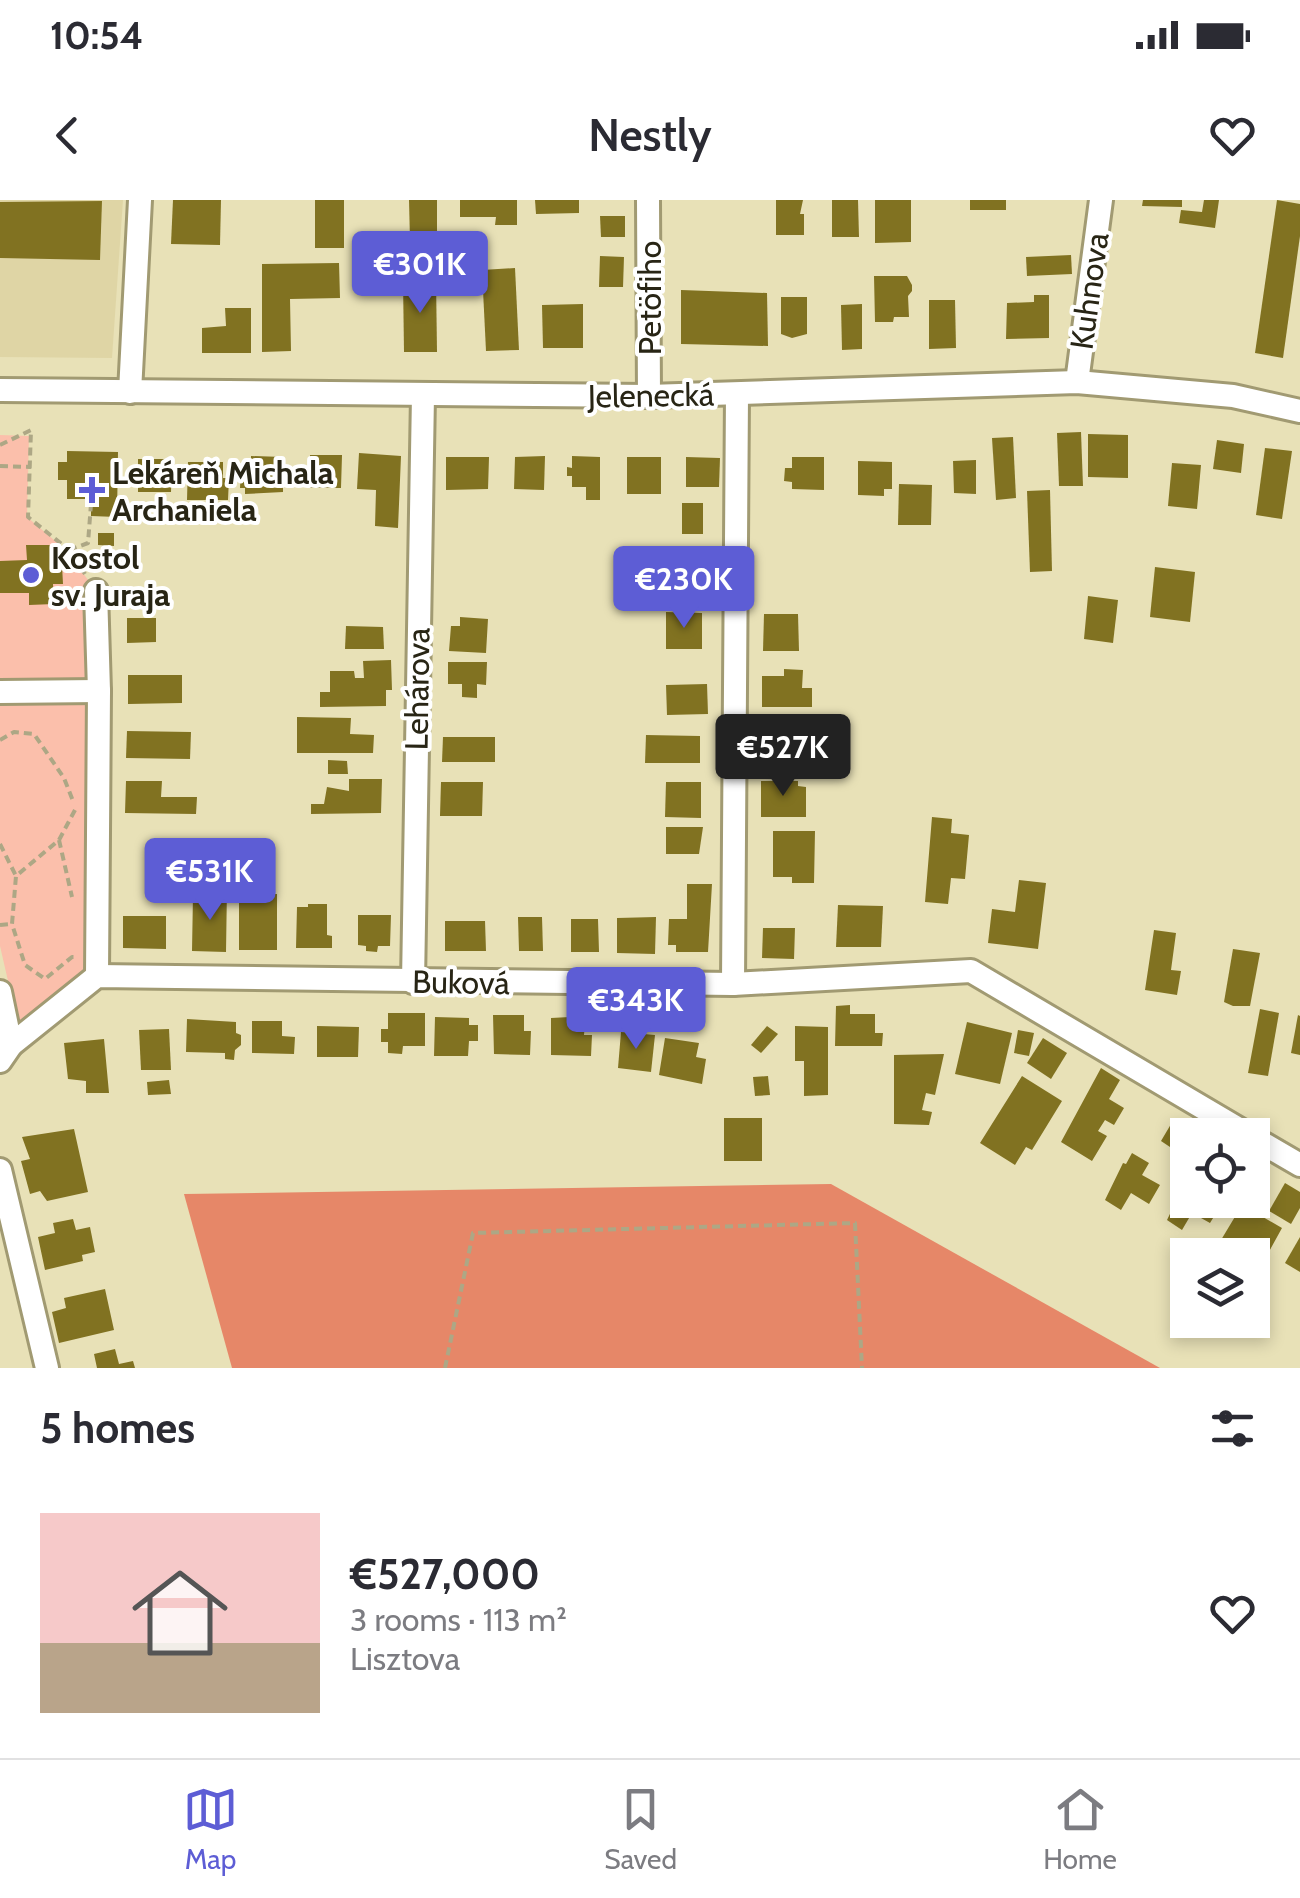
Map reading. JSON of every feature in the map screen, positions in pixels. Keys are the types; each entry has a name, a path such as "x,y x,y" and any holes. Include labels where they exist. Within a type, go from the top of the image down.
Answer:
{"street":[{"path":"130,392 140,200"},
{"name":"Petöfiho","path":"648,200 649,396"},
{"name":"Kuhnova","path":"1077,382 1101,200"},
{"name":"Jelenecká","path":"0,390 649,396 1077,382 1233,396 1300,411"},
{"path":"733,984 737,394"},
{"name":"Lehárova","path":"413,982 423,395"},
{"path":"6,1053 97,968 96,591"},
{"path":"0,692 99,691"},
{"name":"Buková","path":"97,968 413,982 733,984 970,971 1220,1118"},
{"path":"0,992 6,1053"},
{"name":"Buková","path":"1270,1147 1300,1165"},
{"path":"0,1170 47,1368"}],"path":[{"path":"0,445 31,430 28,517 68,550 96,591"},
{"path":"0,466 30,467"},
{"path":"68,550 88,543 90,504"},
{"path":"0,740 14,732 34,734 64,778 76,808 59,840 16,876"},
{"path":"59,840 74,902"},
{"path":"0,844 16,876 12,924 25,965 46,979 72,956 97,968"},
{"path":"0,925 12,924"},
{"path":"445,1368 472,1232 856,1223 862,1368"}],"shaded area":[{"path":"0,200 123,200 112,358 0,357"},
{"path":"0,435 29,436 27,517 67,551 96,591 99,959 33,1020 17,1020 0,946"},
{"path":"831,1184 1160,1368 232,1368 184,1194"}],"building":[{"path":"173,200 221,200 220,245 171,244"},
{"path":"315,200 344,200 344,248 315,248"},
{"path":"409,200 437,200 437,240 410,241"},
{"path":"460,200 517,200 517,225 495,225 496,217 460,217"},
{"path":"535,200 579,200 579,213 536,214"},
{"path":"776,200 803,200 800,214 804,214 804,235 776,235"},
{"path":"832,200 858,200 859,237 832,237"},
{"path":"875,200 911,200 911,242 875,243"},
{"path":"970,200 1006,200 1006,210 970,210"},
{"path":"1143,200 1182,200 1182,207 1142,206"},
{"path":"1204,200 1219,200 1215,228 1179,223 1181,210 1202,212"},
{"path":"1277,200 1300,204 1300,236 1283,358 1255,353"},
{"path":"102,201 100,260 0,258 0,202"},
{"path":"600,216 625,216 625,237 601,237"},
{"path":"1071,255 1072,274 1027,276 1026,257"},
{"path":"600,256 624,257 623,287 599,287"},
{"path":"339,263 340,298 290,299 291,351 262,352 262,264"},
{"path":"515,268 519,350 486,351 482,270"},
{"path":"874,276 907,276 912,285 909,317 875,322"},
{"path":"436,279 437,352 404,352 403,280"},
{"path":"681,290 767,293 768,346 681,344"},
{"path":"1034,295 1049,295 1049,338 1006,339 1007,303 1034,302"},
{"path":"781,297 807,297 807,334 792,338 781,334"},
{"path":"929,300 955,300 956,348 929,349"},
{"path":"583,304 583,348 543,348 542,305"},
{"path":"862,304 862,349 842,350 841,305"},
{"path":"225,308 251,308 251,353 202,353 202,328 226,326"},
{"path":"1081,432 1083,486 1059,486 1057,433"},
{"path":"1088,434 1128,435 1128,478 1088,477"},
{"path":"1013,437 1016,498 996,500 992,438"},
{"path":"1217,440 1244,444 1241,473 1213,469"},
{"path":"1265,448 1292,451 1282,519 1256,515"},
{"name":"Lekáreň Michala Archaniela","path":"67,451 118,452 117,517 91,516 91,499 67,499 67,480 58,480 58,462 67,462"},
{"path":"359,453 401,456 398,528 375,526 376,490 357,489"},
{"path":"310,455 342,455 341,488 310,488"},
{"path":"251,456 283,457 283,492 245,494 245,488 240,488 241,468 251,468"},
{"path":"545,456 544,490 514,489 515,457"},
{"path":"572,456 600,457 600,500 586,500 586,487 572,487 567,467 572,468"},
{"path":"446,457 489,457 488,489 446,490"},
{"path":"627,457 661,457 661,494 627,494"},
{"path":"686,457 720,458 719,487 686,487"},
{"path":"792,457 824,457 824,490 792,489 792,482 784,481 785,468 792,468"},
{"path":"138,459 172,459 171,492 138,492 138,482 132,482 132,470 138,469"},
{"path":"976,460 976,494 954,493 953,461"},
{"path":"858,461 892,462 892,489 884,489 884,496 858,495"},
{"path":"188,462 223,462 223,478 229,478 228,500 187,500"},
{"path":"1172,463 1201,465 1197,509 1168,506"},
{"path":"899,484 932,485 931,525 898,525"},
{"path":"1050,490 1052,571 1030,572 1027,491"},
{"path":"682,503 703,503 703,534 682,534"},
{"path":"98,533 114,533 114,546 98,545"},
{"name":"Kostol sv. Juraja","path":"26,545 51,545 51,565 62,565 63,584 53,584 54,604 29,605 29,593 0,593 0,561 27,560"},
{"path":"1155,567 1195,572 1190,622 1150,617"},
{"path":"1088,596 1118,600 1113,643 1084,639"},
{"path":"666,612 702,613 702,649 666,649"},
{"path":"764,614 798,614 799,651 763,651"},
{"path":"460,617 488,619 486,653 449,651 451,626 460,626"},
{"path":"127,618 156,618 156,642 127,643"},
{"path":"346,626 383,627 384,649 345,649"},
{"path":"391,660 392,690 386,690 386,706 320,707 320,692 330,692 330,671 354,671 355,678 364,678 363,661"},
{"path":"448,662 487,662 486,685 477,684 477,698 462,697 462,684 448,684"},
{"path":"784,669 803,670 802,688 812,688 812,707 762,707 762,676 784,676"},
{"path":"128,675 182,675 182,703 128,704"},
{"path":"707,684 708,714 667,715 666,685"},
{"path":"297,717 351,718 350,734 374,735 373,753 297,753"},
{"path":"762,726 798,726 797,762 760,761"},
{"path":"127,731 191,732 190,759 126,758"},
{"path":"646,735 700,736 700,763 645,763"},
{"path":"443,737 495,737 495,762 442,762"},
{"path":"328,760 347,761 348,774 328,774"},
{"path":"349,779 382,779 381,813 311,814 311,804 324,804 327,787 349,791"},
{"path":"126,781 162,781 161,797 197,797 196,814 125,813"},
{"path":"761,781 798,781 798,786 806,787 806,817 761,817"},
{"path":"441,782 483,782 482,816 440,816"},
{"path":"666,782 701,782 701,818 665,817"},
{"path":"932,817 952,819 951,833 969,835 965,879 951,878 948,904 925,902"},
{"path":"666,827 703,827 699,854 666,854"},
{"path":"773,831 815,831 814,883 792,883 792,877 773,877"},
{"path":"230,870 244,870 245,891 230,892"},
{"path":"1019,880 1046,883 1038,949 988,943 992,909 1015,912"},
{"path":"687,884 712,884 708,952 676,952 676,945 668,945 669,919 687,919"},
{"path":"218,887 227,887 226,952 192,951 193,895 200,896 200,900 217,901"},
{"path":"255,894 277,894 277,950 239,950 239,903 255,903"},
{"path":"327,904 327,935 332,936 332,948 296,948 297,907"},
{"path":"838,905 883,906 881,947 836,947"},
{"path":"358,915 391,915 390,946 378,946 377,952 358,945"},
{"path":"123,916 166,916 166,949 123,948"},
{"path":"518,917 542,917 543,951 519,951"},
{"path":"656,917 655,954 617,953 617,918"},
{"path":"571,919 598,919 599,952 571,952"},
{"path":"445,921 485,921 486,951 445,951"},
{"path":"763,928 795,928 794,959 762,958"},
{"path":"1154,930 1176,933 1171,970 1181,971 1177,995 1145,990"},
{"path":"1233,949 1260,953 1250,1006 1224,1002"},
{"path":"850,1005 850,1014 875,1014 875,1033 883,1033 882,1046 835,1046 836,1006"},
{"path":"1260,1009 1279,1013 1268,1076 1248,1073"},
{"path":"388,1013 425,1013 425,1046 403,1046 402,1054 388,1053 388,1042 381,1042 381,1029 388,1029"},
{"path":"493,1015 524,1015 524,1031 531,1031 530,1055 494,1054"},
{"path":"1300,1016 1300,1055 1291,1053"},
{"path":"435,1017 469,1018 469,1025 478,1025 478,1041 469,1041 468,1056 434,1056"},
{"path":"570,1017 570,1022 585,1023 584,1035 592,1035 591,1056 551,1055 551,1018"},
{"path":"187,1019 236,1022 241,1045 235,1050 234,1060 225,1059 225,1053 186,1052"},
{"path":"252,1021 282,1021 282,1036 295,1037 294,1054 252,1053"},
{"path":"967,1022 1012,1033 1000,1084 955,1074"},
{"path":"317,1026 359,1027 358,1057 317,1057"},
{"path":"767,1026 778,1034 761,1053 751,1045"},
{"path":"795,1026 828,1027 828,1095 804,1096 804,1061 795,1061"},
{"path":"169,1029 171,1070 141,1070 139,1030"},
{"path":"1018,1030 1034,1033 1029,1056 1014,1053"},
{"path":"621,1032 655,1035 651,1072 618,1068"},
{"path":"665,1038 699,1043 696,1057 706,1059 702,1084 659,1075"},
{"path":"1043,1038 1067,1053 1051,1079 1027,1063"},
{"path":"104,1039 109,1093 86,1093 86,1081 68,1079 64,1043"},
{"path":"944,1054 935,1095 926,1093 922,1110 932,1112 929,1125 894,1124 894,1055"},
{"path":"1101,1068 1120,1080 1109,1099 1124,1108 1114,1125 1105,1120 1098,1131 1107,1136 1092,1161 1061,1142"},
{"path":"768,1076 770,1095 755,1096 753,1077"},
{"path":"1022,1076 1062,1101 1032,1150 1026,1147 1015,1165 980,1143"},
{"path":"169,1080 171,1094 148,1095 147,1082"},
{"path":"724,1118 762,1118 762,1161 724,1161"},
{"path":"1170,1126 1170,1147 1161,1141"},
{"path":"74,1129 88,1192 47,1201 40,1191 30,1194 21,1161 30,1159 22,1137"},
{"path":"1132,1153 1149,1163 1142,1175 1160,1185 1149,1204 1131,1193 1121,1210 1105,1200"},
{"path":"1285,1183 1300,1192 1300,1208 1291,1224 1270,1209"},
{"path":"1170,1214 1170,1218 1189,1218 1182,1230 1167,1220"},
{"path":"1234,1218 1265,1218 1282,1228 1270,1250 1270,1238 1222,1238"},
{"path":"73,1219 76,1230 90,1227 95,1252 82,1255 83,1261 45,1270 38,1237 55,1233 53,1223"},
{"path":"1300,1237 1300,1272 1285,1263"},
{"path":"105,1289 114,1330 59,1343 52,1312 66,1308 64,1298"},
{"path":"115,1349 119,1364 133,1361 135,1368 97,1368 94,1354"}],"place":[{"name":"Lekáreň Michala Archaniela","path":"92,490"},
{"name":"Kostol sv. Juraja","path":"31,575"}]}
